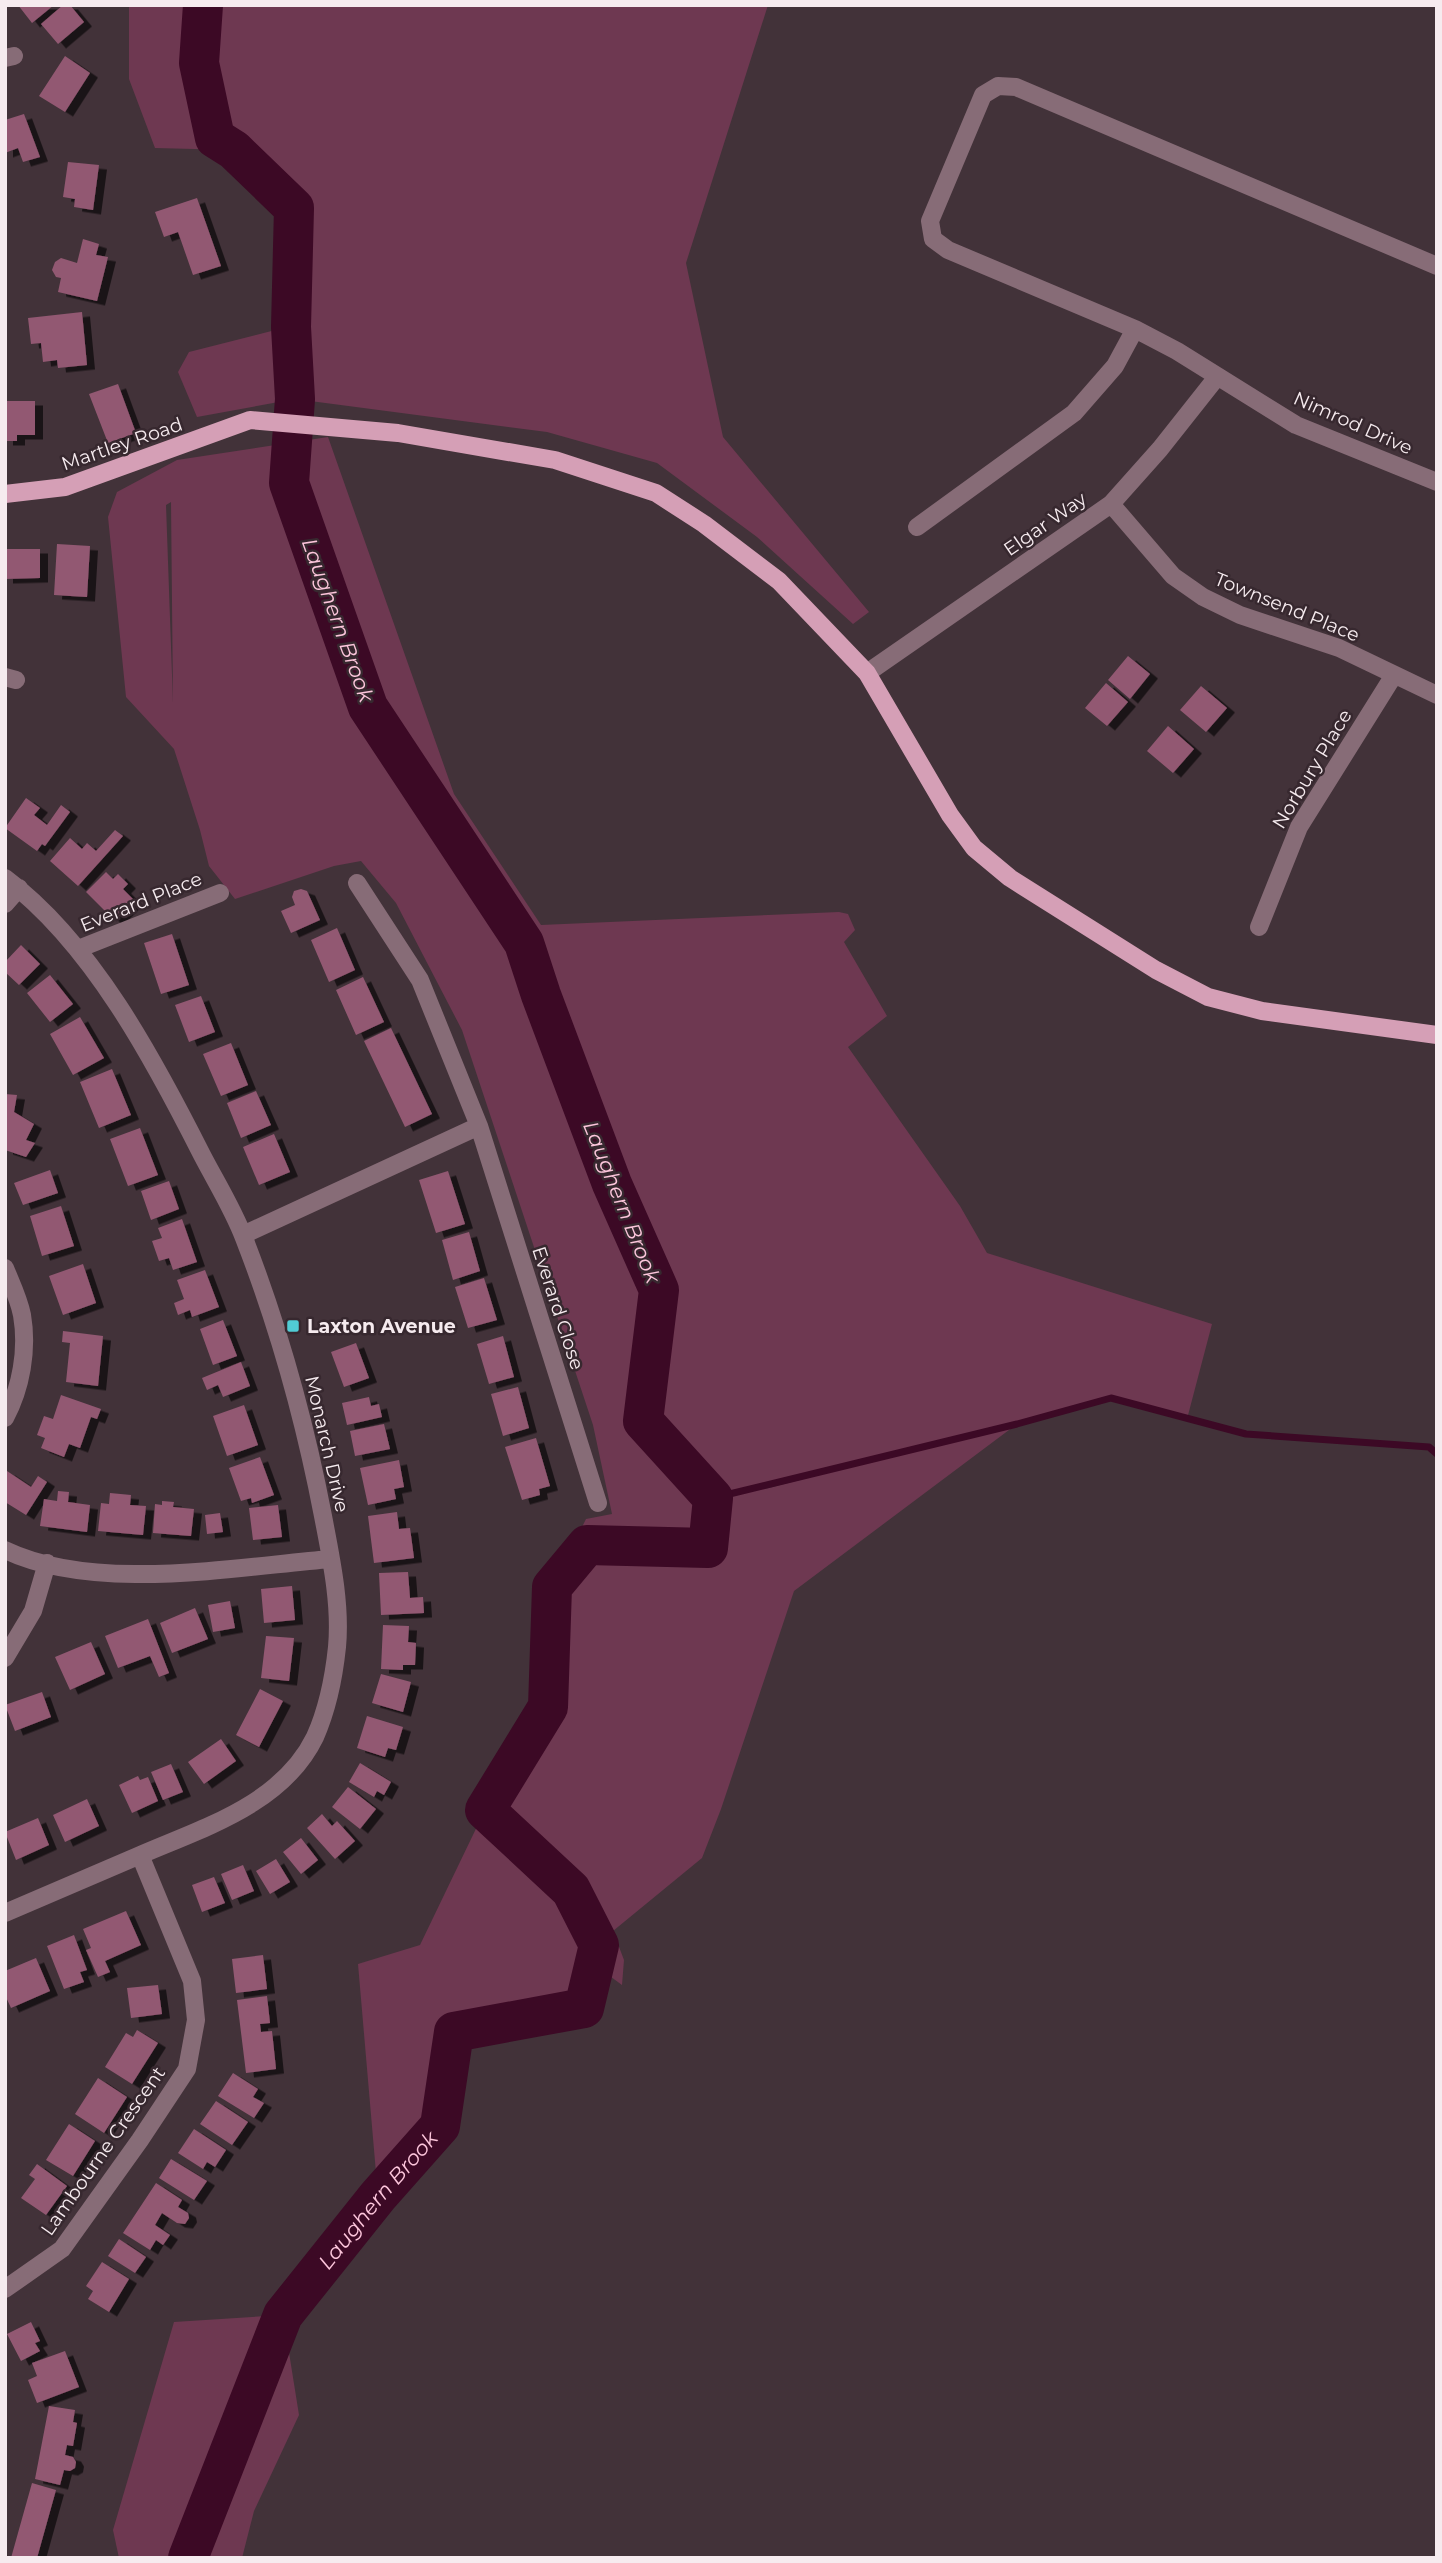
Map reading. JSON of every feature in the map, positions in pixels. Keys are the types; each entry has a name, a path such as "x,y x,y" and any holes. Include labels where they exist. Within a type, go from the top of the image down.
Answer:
{"main road":[{"name":"Martley Road","path":"5,494 65,487 250,420 398,433 555,460 656,493 704,524 779,581 867,673"},
{"path":"867,673 950,815 975,848 1010,878 1156,970 1209,997 1262,1011 1437,1035"}],"street":[{"name":"Nimrod Drive","path":"1437,266 1016,87 998,86 983,95 930,221 933,239 948,250 1135,329 1177,351 1296,425 1437,482"},
{"path":"917,527 1074,413 1115,366 1135,329"},
{"name":"Elgar Way","path":"867,673 1111,504 1160,449 1217,377"},
{"name":"Townsend Place","path":"1111,504 1173,576 1203,597 1240,615 1339,648 1437,695"},
{"name":"Norbury Place","path":"1259,927 1299,827 1394,675"},
{"path":"5,904 12,883"},
{"name":"Monarch Drive","path":"5,1913 230,1817 258,1800 284,1779 314,1738 329,1693 337,1646 331,1559 313,1464 279,1340 243,1235 175,1101 140,1040 78,950 12,883"},
{"name":"Everard Close","path":"357,883 420,980 478,1126 598,1503"},
{"name":"Everard Place","path":"78,950 220,893"},
{"path":"243,1235 478,1126"},
{"path":"5,1268 22,1315 23,1350 21,1376 5,1418"},
{"path":"5,1550 47,1563 102,1573 160,1574 331,1559"},
{"path":"5,1658 33,1611 47,1563"},
{"name":"Lambourne Crescent","path":"5,2290 62,2249 187,2069 196,2020 192,1981 139,1855"}],"shaded area":[{"path":"129,5 768,5 686,263 723,437 869,612 853,624 757,537 657,463 547,432 295,399 197,417 178,372 189,352 291,326 294,208 234,150 155,148 129,79"},
{"path":"328,437 454,794 541,925 839,912 848,914 855,930 844,942 887,1016 848,1047 960,1206 987,1253 1212,1324 1187,1419 1111,1398 1017,1424 794,1591 702,1858 613,1931 624,1960 622,1985 607,1974 584,2008 454,2032 440,2126 378,2196 358,1964 420,1945 485,1810 548,1707 552,1587 586,1519 612,1514 593,1425 462,1030 396,903 361,861 334,866 235,899 209,866 174,749 126,697 108,517 117,492 177,460","holes":["171,502 173,702 173,703 166,505","953,1439 769,1488 725,1495"]},
{"path":"283,2315 299,2415 254,2511 242,2558 119,2558 113,2530 174,2322"}],"building":[{"path":"18,5 54,5 32,23"},
{"path":"63,5 70,5 84,22 58,44 41,24"},
{"path":"65,56 90,73 65,112 39,96"},
{"path":"24,114 40,157 23,162 18,148 5,153 5,120"},
{"path":"68,162 99,165 93,210 74,207 75,199 63,197"},
{"path":"197,198 221,266 193,275 178,232 164,237 155,212"},
{"path":"83,239 99,244 96,255 108,257 97,301 58,292 61,278 56,277 52,270 55,262 61,258 77,263"},
{"path":"82,312 87,365 58,368 57,360 43,362 41,343 31,344 28,318"},
{"path":"118,384 136,433 108,443 89,394"},
{"path":"5,401 35,401 35,435 17,435 17,441 5,441"},
{"path":"57,544 90,546 87,597 54,595"},
{"path":"5,549 40,549 40,578 5,579"},
{"path":"1128,656 1150,674 1130,699 1108,680"},
{"path":"1106,683 1128,702 1107,726 1085,708"},
{"path":"1201,686 1227,708 1206,732 1180,710"},
{"path":"1168,726 1194,749 1173,773 1147,751"},
{"path":"26,798 40,808 34,815 47,825 61,805 70,812 45,846 42,844 37,851 5,828"},
{"path":"115,830 123,836 78,886 50,861 70,838 82,849 87,843 96,851"},
{"path":"106,872 113,879 118,874 128,884 123,889 135,901 115,921 86,892"},
{"path":"294,891 307,891 320,920 291,933 281,911 295,905 292,897"},
{"path":"337,928 355,970 329,982 311,940"},
{"path":"172,934 189,985 161,994 144,943"},
{"path":"21,945 40,964 19,985 5,972 5,962"},
{"path":"50,975 73,1004 50,1022 27,993"},
{"path":"363,977 384,1022 356,1035 336,990"},
{"path":"201,996 215,1032 189,1042 175,1005"},
{"path":"80,1017 104,1058 73,1075 50,1034"},
{"path":"391,1028 432,1114 405,1127 364,1041"},
{"path":"231,1043 248,1085 221,1096 203,1054"},
{"path":"112,1069 131,1115 99,1128 80,1082"},
{"path":"256,1091 271,1125 241,1138 227,1103"},
{"path":"5,1094 17,1095 14,1112 34,1124 26,1140 35,1143 26,1157 5,1150"},
{"path":"140,1128 158,1175 128,1186 110,1139"},
{"path":"274,1134 290,1172 259,1185 243,1147"},
{"path":"50,1170 58,1193 23,1205 14,1183"},
{"path":"448,1171 465,1224 436,1233 419,1180"},
{"path":"169,1181 179,1209 151,1220 141,1191"},
{"path":"61,1206 74,1246 42,1256 30,1216"},
{"path":"182,1219 197,1262 173,1270 169,1258 159,1261 152,1241 162,1238 158,1228"},
{"path":"469,1232 480,1271 453,1280 442,1240"},
{"path":"83,1264 96,1303 63,1315 49,1276"},
{"path":"205,1270 219,1307 192,1317 190,1310 178,1315 174,1303 184,1299 177,1280"},
{"path":"484,1278 497,1320 468,1328 455,1287"},
{"path":"223,1320 237,1356 213,1365 200,1329"},
{"path":"63,1331 103,1336 98,1386 66,1382 70,1343 62,1342"},
{"path":"503,1336 514,1377 489,1384 477,1344"},
{"path":"356,1343 369,1378 344,1387 331,1352"},
{"path":"241,1362 250,1386 223,1397 218,1385 207,1390 202,1378"},
{"path":"518,1387 529,1428 503,1436 491,1394"},
{"path":"61,1395 101,1409 97,1419 91,1417 80,1448 69,1444 64,1457 41,1448 45,1438 37,1435 44,1416 53,1419"},
{"path":"369,1397 371,1406 379,1404 382,1417 347,1425 342,1403"},
{"path":"244,1405 258,1445 227,1456 213,1416"},
{"path":"384,1424 390,1449 355,1456 350,1431"},
{"path":"536,1438 550,1486 539,1489 540,1495 522,1500 505,1447"},
{"path":"260,1457 274,1495 252,1503 251,1498 241,1501 229,1468"},
{"path":"399,1460 404,1487 394,1489 396,1499 368,1505 360,1468"},
{"path":"7,1471 31,1487 38,1476 47,1482 26,1515 5,1502"},
{"path":"58,1491 69,1492 68,1502 90,1505 87,1532 40,1526 44,1499 57,1501"},
{"path":"110,1493 131,1495 130,1505 146,1506 143,1535 98,1531 101,1503 109,1504"},
{"path":"162,1501 174,1502 173,1507 194,1509 191,1536 153,1533 155,1504 162,1505"},
{"path":"278,1505 282,1537 253,1540 249,1508"},
{"path":"397,1512 399,1529 410,1528 414,1558 374,1563 368,1516"},
{"path":"220,1513 223,1532 207,1534 205,1515"},
{"path":"408,1572 410,1598 423,1597 424,1613 381,1615 379,1573"},
{"path":"292,1586 295,1620 264,1623 261,1589"},
{"path":"230,1601 235,1628 213,1632 208,1605"},
{"path":"195,1608 208,1639 172,1653 160,1623"},
{"path":"148,1619 169,1673 159,1677 150,1656 118,1668 105,1636"},
{"path":"383,1625 409,1626 408,1642 416,1643 415,1665 403,1665 403,1670 381,1669"},
{"path":"266,1636 294,1638 289,1681 261,1678"},
{"path":"91,1642 105,1674 70,1690 55,1657"},
{"path":"381,1674 411,1682 403,1712 372,1703"},
{"path":"260,1689 283,1701 259,1747 236,1735"},
{"path":"42,1692 51,1717 15,1731 5,1705"},
{"path":"367,1716 403,1727 396,1750 388,1748 385,1757 357,1748"},
{"path":"221,1739 236,1761 204,1784 188,1762"},
{"path":"360,1763 391,1782 384,1795 377,1791 374,1797 349,1782"},
{"path":"171,1764 183,1792 163,1800 151,1772"},
{"path":"138,1776 140,1780 148,1777 158,1801 132,1813 119,1785"},
{"path":"348,1787 376,1809 360,1829 332,1807"},
{"path":"87,1799 99,1826 65,1842 53,1815"},
{"path":"322,1814 332,1826 337,1821 355,1841 335,1859 307,1828"},
{"path":"38,1818 49,1845 16,1860 5,1832"},
{"path":"301,1838 318,1860 301,1874 283,1852"},
{"path":"276,1859 290,1882 270,1894 256,1871"},
{"path":"243,1865 254,1891 232,1900 221,1874"},
{"path":"214,1877 225,1903 202,1912 192,1885"},
{"path":"126,1911 141,1945 105,1961 110,1972 98,1977 86,1950 91,1948 83,1929"},
{"path":"74,1935 87,1970 80,1972 84,1982 64,1989 47,1946"},
{"path":"263,1955 267,1989 236,1993 232,1959"},
{"path":"36,1958 50,1991 11,2008 5,1995 5,1971"},
{"path":"158,1985 162,2014 131,2018 127,1988"},
{"path":"267,1996 270,2023 260,2024 261,2032 272,2031 276,2069 246,2073 237,2000"},
{"path":"137,2030 158,2043 132,2084 105,2067 126,2033 133,2037"},
{"path":"233,2073 258,2089 253,2097 264,2103 254,2118 218,2096"},
{"path":"98,2078 127,2097 104,2133 75,2114"},
{"path":"216,2101 248,2122 232,2145 200,2124"},
{"path":"69,2124 95,2141 73,2176 46,2160"},
{"path":"194,2129 226,2150 215,2167 207,2162 203,2169 178,2153"},
{"path":"171,2159 207,2181 194,2200 159,2178"},
{"path":"37,2164 67,2186 46,2215 21,2198 35,2179 29,2175"},
{"path":"156,2183 182,2200 178,2207 188,2213 189,2218 185,2224 177,2223 162,2213 155,2225 170,2235 163,2245 156,2240 150,2250 123,2233"},
{"path":"119,2239 146,2257 135,2273 108,2256"},
{"path":"102,2262 129,2279 109,2312 88,2299 93,2291 86,2286"},
{"path":"31,2322 40,2341 35,2343 40,2351 21,2361 7,2334"},
{"path":"65,2351 79,2387 37,2403 28,2380 37,2376 32,2363"},
{"path":"49,2406 75,2410 73,2422 77,2423 73,2446 67,2445 65,2455 73,2457 75,2468 64,2470 60,2485 35,2479"},
{"path":"32,2483 56,2490 37,2558 11,2558"}],"waterway":[{"name":"Laughern Brook","path":"188,2558 283,2315 378,2196 440,2126 454,2032 584,2008 599,1945 571,1890 485,1810 548,1707 552,1587 587,1545 708,1548 713,1498 643,1421 659,1290 612,1184 524,943 368,707 289,483 295,399 291,327 294,208 234,150 215,138 199,63 203,5"},
{"path":"713,1498 1017,1424 1111,1398 1246,1434 1429,1447 1437,1454"}],"place":[{"name":"Laxton Avenue","path":"293,1326"}]}
